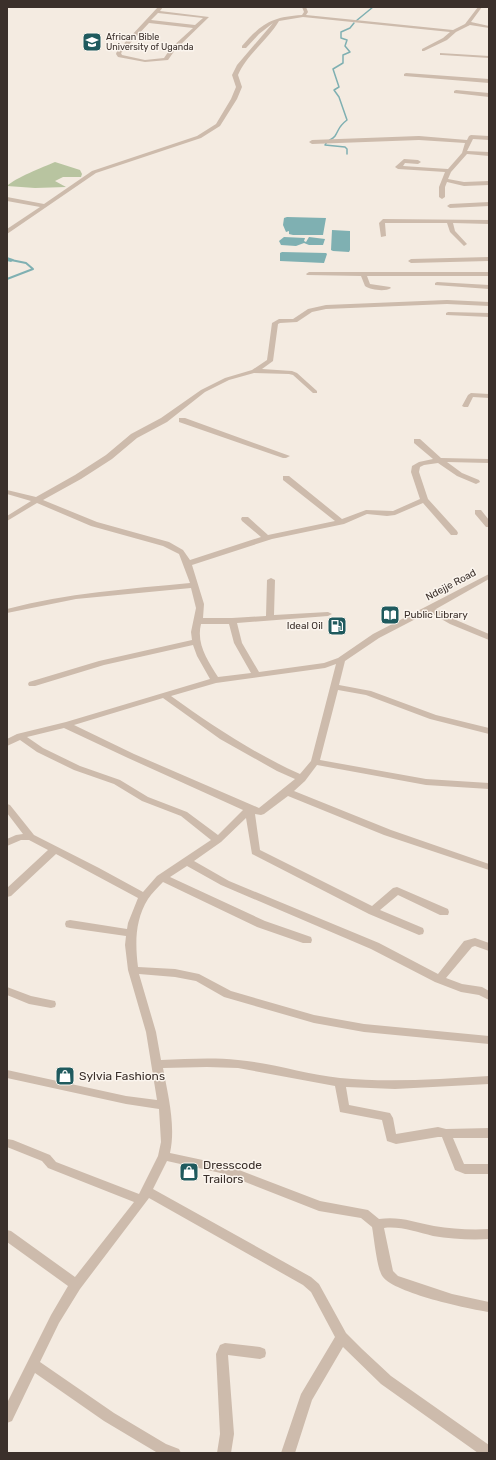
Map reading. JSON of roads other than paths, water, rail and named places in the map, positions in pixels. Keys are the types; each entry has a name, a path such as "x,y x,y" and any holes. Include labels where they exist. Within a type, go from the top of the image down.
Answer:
{"street":[{"path":"157,12 187,12 207,16 173,49 166,59 145,61 120,56 118,54 161,7"},
{"path":"303,16 306,12 304,7"},
{"path":"424,50 445,39 454,31 468,23 480,7"},
{"path":"244,47 263,26 278,19 303,16 454,31"},
{"path":"7,232 94,172 199,137 218,125 234,99 239,87 235,75 239,66 272,29 278,19"},
{"path":"148,22 196,27"},
{"path":"468,23 489,27"},
{"path":"442,54 489,57"},
{"path":"406,75 489,81"},
{"path":"456,92 489,95"},
{"path":"312,142 419,138 468,142"},
{"path":"442,197 442,187 448,171 454,167 465,153 470,138 489,138"},
{"path":"465,153 489,154"},
{"path":"418,162 404,160 398,167 448,171"},
{"path":"445,180 464,184 489,183"},
{"path":"7,199 44,206"},
{"path":"450,206 489,204"},
{"path":"383,236 383,221 489,222"},
{"path":"450,221 452,232 464,244"},
{"path":"411,260 489,259"},
{"path":"309,274 489,274"},
{"path":"363,274 367,285 371,287 388,288"},
{"path":"437,284 489,287"},
{"path":"7,519 109,457 134,436 164,420 203,391 227,379 254,371 270,361 275,323 279,321 294,321 310,310 401,302 489,304"},
{"path":"448,314 489,315"},
{"path":"254,371 290,372 295,374 315,392"},
{"path":"466,406 471,395 489,396"},
{"path":"182,420 286,456"},
{"path":"417,441 438,460 462,476 476,482"},
{"path":"454,533 424,500 419,489 415,468 418,464 438,460 489,461"},
{"path":"286,478 342,522"},
{"path":"7,492 37,500 94,524 175,548 183,554 200,607 195,627 196,642 203,659 215,680"},
{"path":"187,564 266,538 342,522 366,512 387,514 395,513 424,500"},
{"path":"478,512 489,525"},
{"path":"245,519 266,538"},
{"name":"Ndejje Road","path":"7,743 20,736 66,725 215,680 318,666 341,660 376,636 430,609 489,576"},
{"path":"270,580 270,619"},
{"path":"7,611 44,602 122,591 194,585"},
{"path":"430,609 453,622 489,637"},
{"path":"197,621 270,619 328,614"},
{"path":"232,621 238,643 257,675"},
{"path":"32,684 102,663 196,642"},
{"path":"66,725 131,756 250,809 261,812 288,792 302,779 315,762 341,660"},
{"path":"334,687 368,693 425,715 489,731"},
{"path":"164,695 223,737 280,769 302,779"},
{"path":"20,736 40,750 58,759 77,768 117,782 145,799 158,802 184,814 218,840"},
{"path":"315,762 426,782 489,786"},
{"path":"288,792 396,836 443,853 489,867"},
{"path":"7,807 31,837 108,876 144,897"},
{"path":"7,1417 55,1319 76,1284 144,1196 164,1156 167,1142 164,1105 151,1032 133,970 130,945 133,923 144,897 161,878 218,840 250,809"},
{"path":"250,809 255,852 374,911 419,931"},
{"path":"7,843 20,837 31,837"},
{"path":"7,894 55,850"},
{"path":"186,860 225,883 375,946 438,979 461,988 482,991 489,996"},
{"path":"161,878 172,881 262,924 306,940"},
{"path":"374,911 397,890 444,912"},
{"path":"70,924 132,933"},
{"path":"438,979 468,944 475,942 489,947"},
{"path":"133,970 175,973 199,978 228,994 314,1019 364,1028 489,1040"},
{"path":"7,991 29,1000 51,1004"},
{"path":"156,1064 237,1064 340,1082 412,1085 489,1080"},
{"path":"7,1074 126,1100 164,1105"},
{"path":"340,1082 344,1109 386,1116 391,1138 396,1139 438,1132 446,1134 489,1133"},
{"path":"446,1134 459,1166 465,1169 489,1169"},
{"path":"9,1143 46,1158 52,1165 144,1196 307,1281 315,1288 342,1337 386,1380 488,1453"},
{"path":"164,1156 226,1170 319,1206 364,1214 377,1224 387,1273 394,1280 457,1302 489,1307"},
{"path":"377,1224 393,1222 435,1232 475,1235 489,1234"},
{"path":"7,1235 76,1284"},
{"path":"288,1453 306,1398 342,1337"},
{"path":"224,1453 226,1434 222,1354 225,1349 260,1353"},
{"path":"33,1364 109,1416 161,1448 174,1453"}],"water":[{"path":"284,218 326,218 323,235 289,234 289,231 286,232 283,225"},
{"path":"332,230 350,231 349,252 331,250"},
{"path":"284,237 305,238 304,241 306,242 309,237 325,239 323,245 309,245 304,243 296,246 281,245 279,241"},
{"path":"280,253 327,254 324,263 280,261"}],"waterway":[{"path":"356,21 373,7"},
{"path":"347,154 347,149 345,147 325,145 335,136 347,120 339,97 334,90 339,87 333,69 343,63 343,55 350,52 345,46 347,40 341,38 341,32 350,28 354,23"},
{"path":"7,259 11,260"},
{"path":"7,279 33,269 26,263 11,260"}],"place":[{"name":"African Bible University of Uganda","path":"92,42"},
{"name":"Public Library","path":"390,615"},
{"name":"Ideal Oil","path":"337,626"},
{"name":"Sylvia Fashions","path":"65,1076"},
{"name":"Dresscode Trailors","path":"189,1172"}]}
